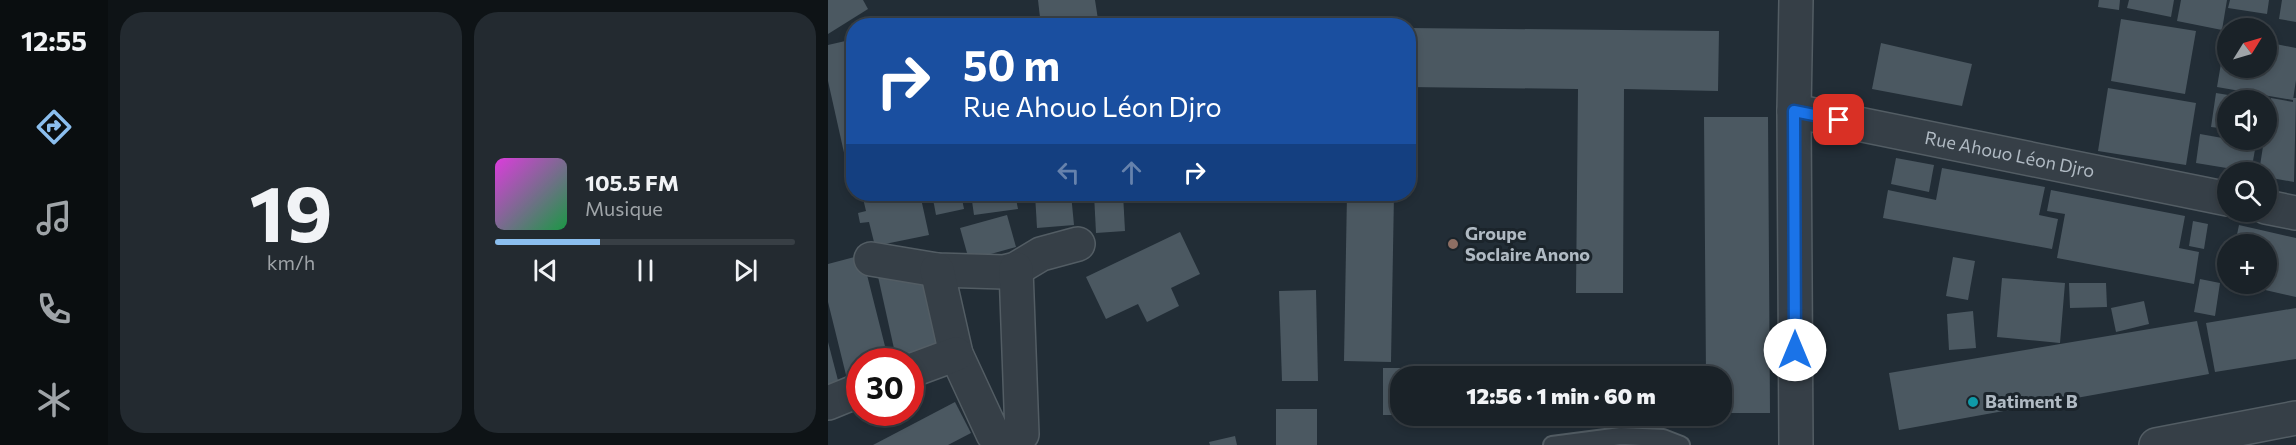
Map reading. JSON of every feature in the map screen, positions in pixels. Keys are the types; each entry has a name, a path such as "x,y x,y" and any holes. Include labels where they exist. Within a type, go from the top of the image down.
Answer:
{"street":[{"path":"1796,0 1794,111 1796,445"},
{"name":"Rue Ahouo Léon Djro","path":"1794,111 2217,197"},
{"path":"2277,209 2296,213"},
{"path":"871,259 937,270 1004,272 1016,269 1041,254 1078,243"},
{"path":"937,270 956,354 993,434 1001,442 1013,442 1022,434 1016,269"},
{"path":"924,366 956,354"},
{"path":"828,403 846,396"},
{"path":"2156,445 2296,418"}],"lane":[{"path":"1552,445 1621,436 1663,438 1681,445"}],"building":[{"path":"828,0 863,0 868,9 854,18 846,18 846,23 828,34"},
{"path":"1038,0 1095,0 1098,18 1040,18"},
{"path":"2099,0 2120,0 2119,10 2098,7"},
{"path":"2129,0 2174,0 2171,17 2127,8"},
{"path":"2181,0 2227,0 2224,18 2217,18 2217,29 2177,21"},
{"path":"2230,0 2269,0 2267,14 2228,8"},
{"path":"2282,0 2296,0 2296,22 2279,19"},
{"path":"2121,19 2196,31 2185,94 2111,81"},
{"path":"1416,28 1719,31 1718,91 1624,89 1623,293 1576,293 1578,89 1416,87"},
{"path":"846,41 846,162 828,81 828,45"},
{"path":"1881,43 1972,64 1962,106 1872,89"},
{"path":"2277,44 2296,48 2296,80 2293,100 2277,97 2277,90 2235,90 2217,87 2219,78 2277,78"},
{"path":"2108,88 2196,103 2186,165 2098,151"},
{"path":"2216,93 2217,128 2211,127"},
{"path":"2293,98 2296,98 2294,182 2277,179 2277,162 2261,162 2262,150 2277,150 2277,99 2293,102"},
{"path":"1704,117 1768,117 1770,413 1732,413 1732,366 1706,366"},
{"path":"2200,134 2217,137 2217,150 2255,150 2253,162 2217,162 2217,166 2196,163"},
{"path":"1896,158 1934,165 1929,192 1891,184"},
{"path":"1942,168 2045,187 2039,215 2058,219 2052,249 1883,218 1888,190 1936,200"},
{"path":"2051,190 2185,216 2179,248 2199,252 2194,284 2057,258 2065,214 2047,211"},
{"path":"864,201 922,201 929,235 875,246 869,222 860,223 858,213 866,211"},
{"path":"933,201 962,201 964,209 936,215"},
{"path":"972,201 1016,201 1018,209 974,215"},
{"path":"1035,201 1072,201 1074,225 1037,228"},
{"path":"1094,201 1123,201 1125,231 1096,233"},
{"path":"1347,201 1394,201 1391,362 1344,361"},
{"path":"1007,215 1016,247 969,260 960,228"},
{"path":"2193,221 2208,224 2204,249 2189,246"},
{"path":"2239,225 2296,238 2296,297 2277,293 2277,234 2237,234"},
{"path":"1180,232 1200,274 1171,288 1179,306 1147,322 1138,304 1106,319 1086,277"},
{"path":"862,255 885,348 846,348 846,375 828,302 828,264"},
{"path":"1953,257 1975,261 1968,300 1946,296"},
{"path":"877,272 931,272 949,346 924,356 924,348 894,348"},
{"path":"2002,278 2065,283 2060,343 1997,337"},
{"path":"2200,279 2217,282 2218,294 2215,316 2194,312"},
{"path":"2069,283 2106,283 2107,307 2070,308"},
{"path":"1316,290 1318,381 1282,381 1279,291"},
{"path":"2144,301 2149,324 2116,332 2111,308"},
{"path":"2296,308 2296,359 2215,372 2206,323"},
{"path":"1973,311 1976,348 1949,350 1947,314"},
{"name":"Batiment B","path":"2197,321 2209,374 1899,430 1889,373"},
{"path":"828,342 840,388 828,390"},
{"path":"1383,368 1390,368 1390,415 1383,415"},
{"path":"955,402 971,433 948,445 873,445 909,426 924,426 924,418"},
{"path":"1276,409 1317,409 1317,445 1276,445"},
{"path":"1235,436 1237,445 1210,445 1209,442"}],"place":[{"name":"Groupe Soclaire Anono","path":"1453,244"},
{"name":"Batiment B","path":"1973,402"}],"route":[{"path":"1795,350 1794,111 1839,120"}]}
